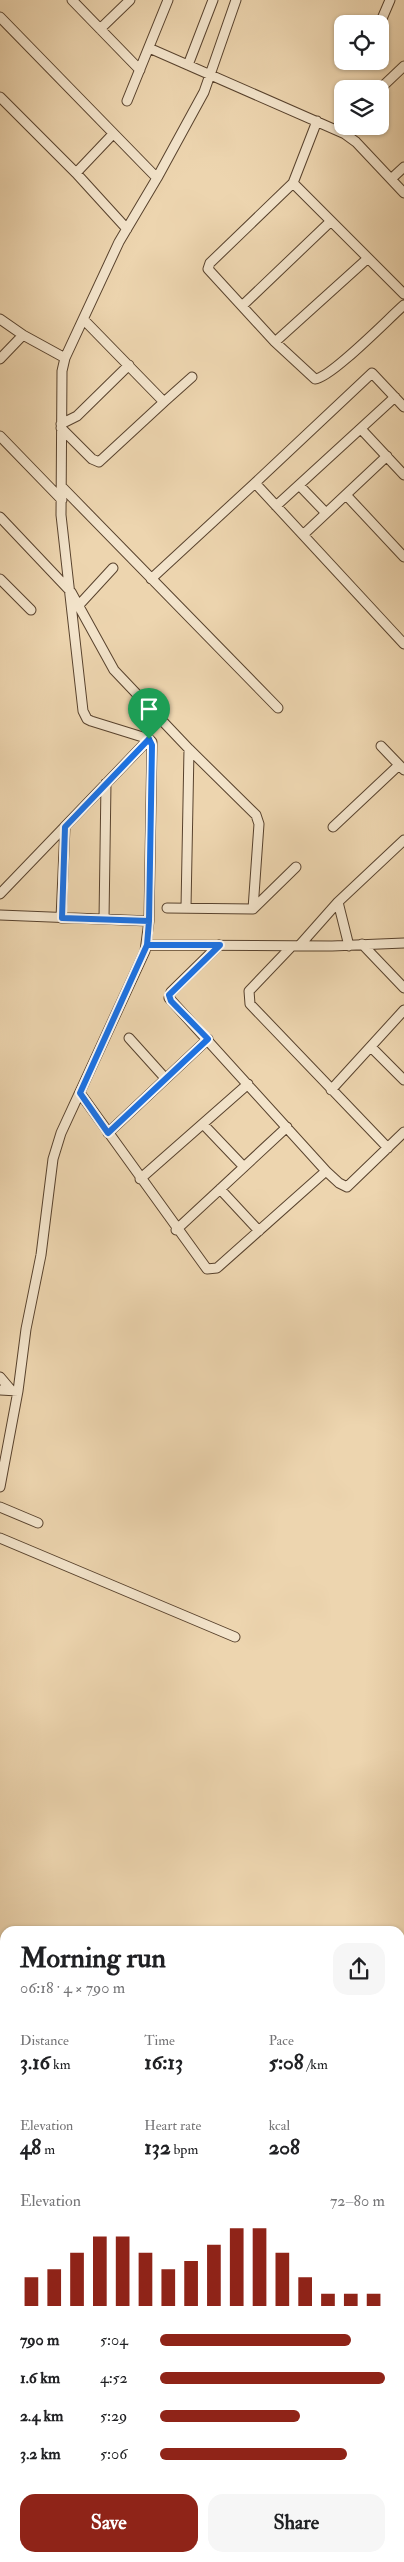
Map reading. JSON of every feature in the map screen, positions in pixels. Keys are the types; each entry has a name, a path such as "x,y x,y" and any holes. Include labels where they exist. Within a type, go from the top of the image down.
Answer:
{"street":[{"path":"72,0 140,70"},
{"path":"100,29 130,0"},
{"path":"127,101 168,0"},
{"path":"188,66 213,0"},
{"path":"0,1487 15,1390 41,1255 53,1159 59,1138 147,945 149,921 152,745 149,739 91,721 85,715 62,500 62,377 65,358 127,229 157,178 211,76 236,0"},
{"path":"384,15 390,0"},
{"path":"0,17 157,178"},
{"path":"149,48 345,134 356,142 404,193"},
{"path":"389,80 404,66"},
{"path":"0,97 76,173 127,229"},
{"path":"317,121 293,184 208,267 242,306 310,377 318,379 351,354 404,305"},
{"path":"76,173 113,134"},
{"path":"391,179 404,167"},
{"path":"293,184 404,294"},
{"path":"242,306 331,221"},
{"path":"276,342 367,259"},
{"path":"0,319 23,336 65,358"},
{"path":"84,320 164,402"},
{"path":"0,359 23,336"},
{"path":"61,426 77,416 129,364"},
{"path":"151,579 372,373 404,407"},
{"path":"61,426 92,459 98,462 192,377"},
{"path":"276,506 395,397"},
{"path":"361,429 404,475"},
{"path":"0,436 62,500"},
{"path":"304,534 347,496 387,456"},
{"path":"255,483 404,644"},
{"path":"299,485 326,513"},
{"path":"62,487 278,708"},
{"path":"347,496 404,557"},
{"path":"0,517 71,592 114,670 258,820 253,909"},
{"path":"79,606 114,568"},
{"path":"0,579 31,610"},
{"path":"0,894 149,739"},
{"path":"333,827 402,767 381,746"},
{"path":"186,908 189,749"},
{"path":"104,919 106,783"},
{"path":"62,918 65,827"},
{"path":"388,1148 331,1090 248,1000 249,991 338,902 404,840"},
{"path":"167,908 253,909 296,868"},
{"path":"338,902 349,946"},
{"path":"0,914 149,921"},
{"path":"147,945 349,946 362,944 404,944"},
{"path":"362,944 404,988"},
{"path":"220,945 169,995 171,1001 208,1039 326,1171 339,1183 348,1187 404,1132"},
{"path":"331,1090 404,1010"},
{"path":"129,1038 165,1078"},
{"path":"108,1133 208,1039"},
{"path":"371,1047 404,1080"},
{"path":"140,1179 248,1084"},
{"path":"80,1093 202,1265 212,1270 260,1231 326,1171"},
{"path":"203,1124 244,1167"},
{"path":"176,1230 287,1127"},
{"path":"220,1189 260,1231"},
{"path":"0,1377 15,1390"},
{"path":"0,1390 15,1390"},
{"path":"0,1507 38,1523"},
{"path":"0,1538 235,1637"}],"route":[{"path":"149,739 65,827 62,918 149,921 147,945 220,945 169,995 171,1001 208,1039 108,1133 80,1093 147,945 149,921 152,745 149,739"}]}
